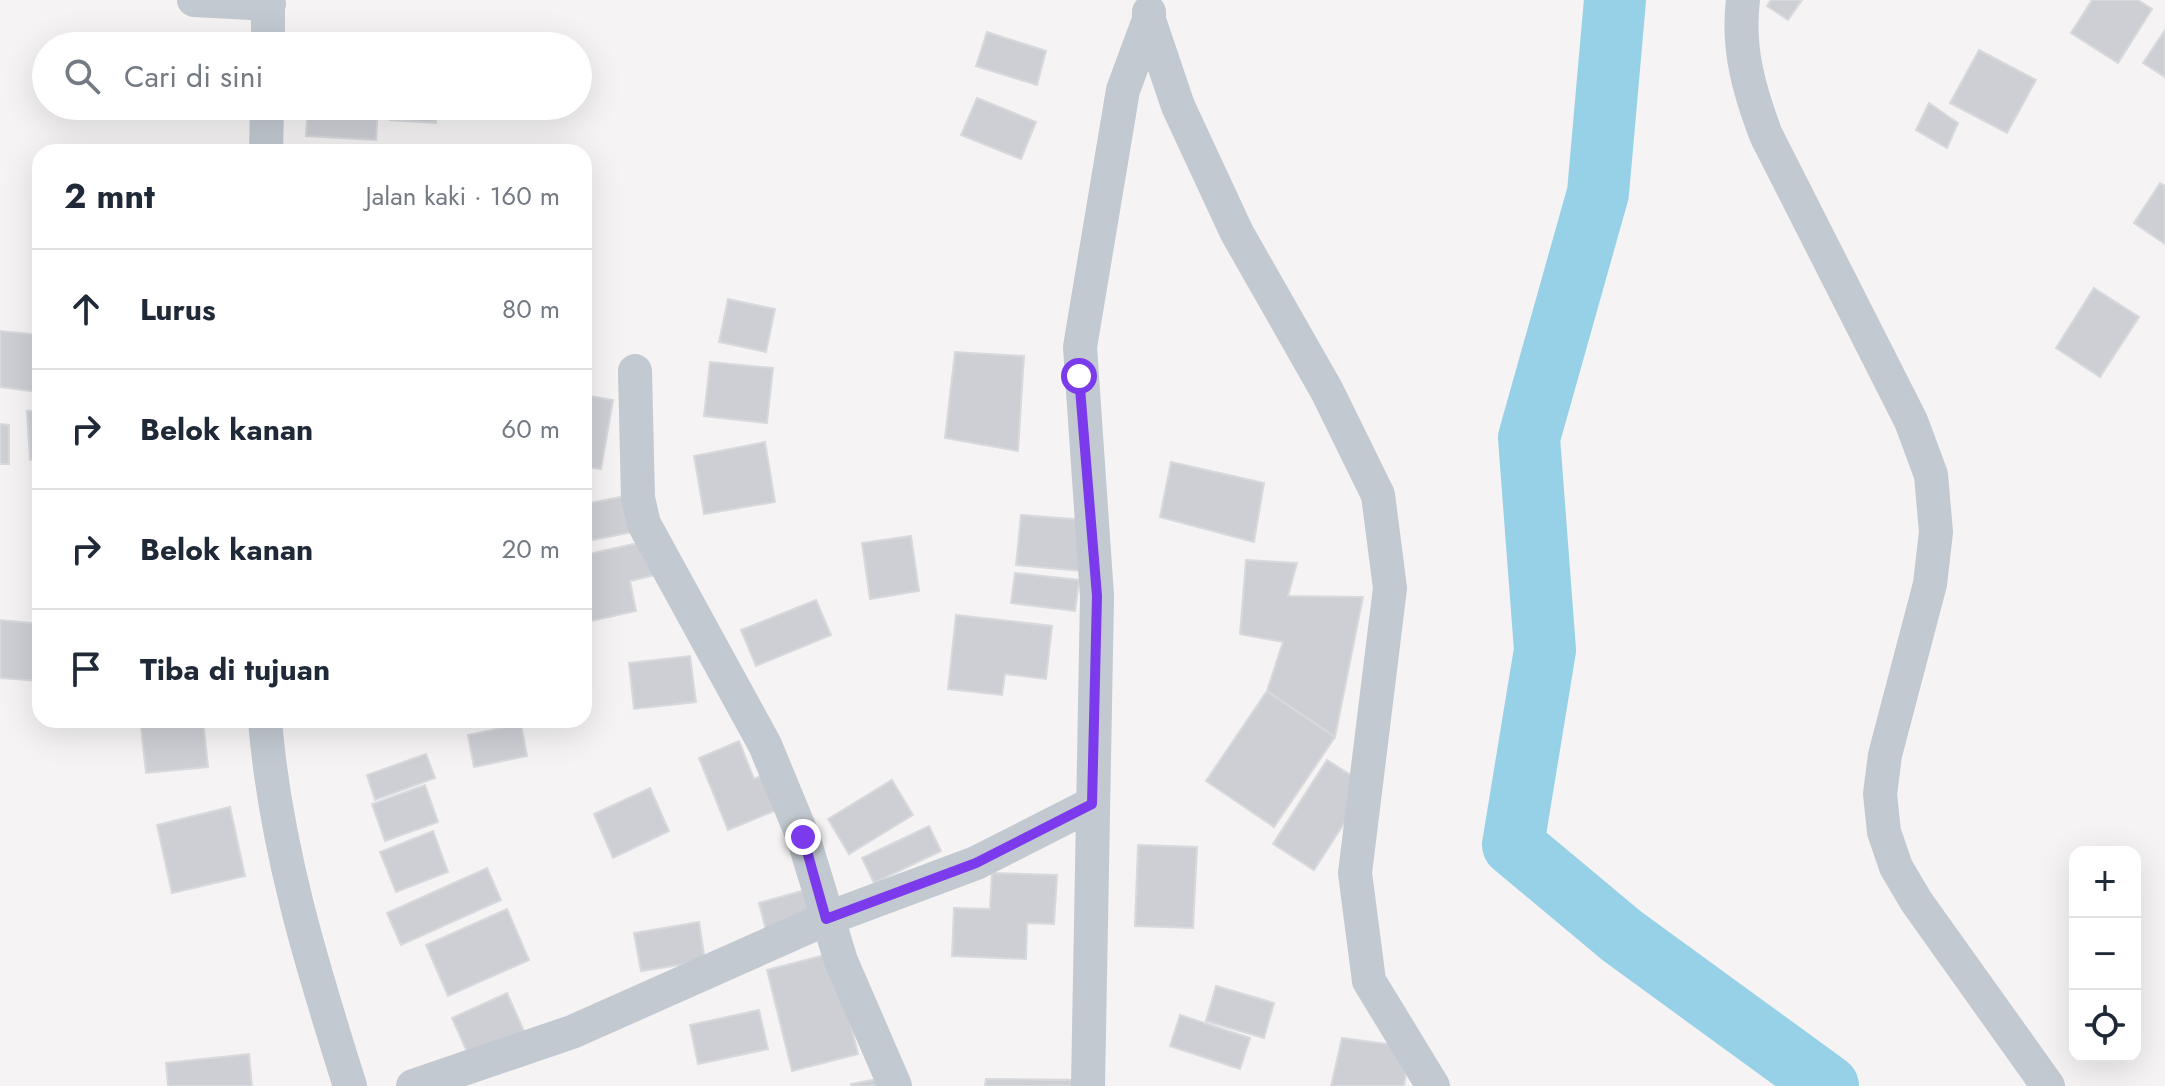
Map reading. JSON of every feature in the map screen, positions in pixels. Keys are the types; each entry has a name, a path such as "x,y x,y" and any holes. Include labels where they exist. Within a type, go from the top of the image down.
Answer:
{"street":[{"path":"194,0 268,2 268,32"},
{"path":"1743,0 1742,58 1751,95 1766,135 1911,421 1931,475 1936,532 1930,584 1885,755 1880,794 1884,832 1896,867 1916,901 2048,1086"},
{"path":"1088,1086 1097,596 1080,347 1123,90 1148,10"},
{"path":"1148,10 1178,106 1237,233 1327,391 1378,495 1390,588 1355,873 1369,981 1433,1086"},
{"path":"266,144 267,120"},
{"path":"635,371 638,498 644,524 760,732 803,837 826,919 895,1086"},
{"path":"266,728 278,825 294,896 350,1086"},
{"path":"413,1086 572,1032 826,919 968,866 1092,804"}],"building":[{"path":"1771,0 1802,0 1788,20 1767,6"},
{"path":"2092,0 2138,0 2152,9 2118,63 2071,33"},
{"path":"2165,30 2165,77 2143,63"},
{"path":"987,32 1046,51 1037,85 976,66"},
{"path":"1979,50 2036,80 2007,133 1950,103"},
{"path":"977,98 1036,122 1021,159 961,135"},
{"path":"1929,103 1958,123 1947,148 1916,130"},
{"path":"307,120 377,120 376,140 306,136"},
{"path":"390,120 436,120 436,123"},
{"path":"2160,183 2165,186 2165,244 2134,223"},
{"path":"2094,288 2139,317 2100,377 2056,348"},
{"path":"728,299 775,309 766,352 719,342"},
{"path":"0,331 32,334 32,391 0,387"},
{"path":"955,352 1024,356 1018,451 945,438"},
{"path":"710,362 773,368 767,423 704,416"},
{"path":"592,396 613,400 601,469 592,468"},
{"path":"27,411 32,411 30,460"},
{"path":"0,424 9,425 9,464 0,464"},
{"path":"765,442 775,502 704,514 694,456"},
{"path":"1171,462 1264,483 1254,542 1160,517"},
{"path":"631,495 638,531 592,540 592,503"},
{"path":"1021,515 1086,520 1081,571 1016,565"},
{"path":"911,536 919,591 870,599 862,543"},
{"path":"647,541 655,575 630,581 636,611 592,621 592,553"},
{"path":"1246,560 1297,563 1288,596 1363,597 1335,737 1267,691 1283,642 1240,634"},
{"path":"1015,573 1079,580 1075,611 1011,603"},
{"path":"816,600 831,635 756,666 741,630"},
{"path":"956,615 1052,626 1046,679 1005,674 1002,695 948,689"},
{"path":"0,620 32,623 32,680 0,678"},
{"path":"690,656 696,702 634,709 629,663"},
{"path":"1267,691 1335,737 1274,827 1206,781"},
{"path":"141,728 204,728 208,767 146,773"},
{"path":"502,728 522,728 527,756 474,767 468,735"},
{"path":"739,741 754,779 770,772 784,807 728,830 699,758"},
{"path":"426,754 435,778 375,800 367,775"},
{"path":"1327,760 1368,786 1314,870 1273,844"},
{"path":"892,780 913,815 849,854 828,819"},
{"path":"425,785 438,822 385,841 372,804"},
{"path":"650,788 669,831 613,858 594,814"},
{"path":"230,807 245,876 172,893 157,825"},
{"path":"929,826 941,851 874,883 862,858"},
{"path":"433,831 448,872 396,892 380,852"},
{"path":"1138,845 1197,847 1193,928 1135,926"},
{"path":"487,868 501,900 401,945 387,913"},
{"path":"992,873 1057,875 1054,924 1027,923 1026,959 952,956 954,908 990,909"},
{"path":"809,889 817,920 767,934 759,903"},
{"path":"507,909 529,960 448,996 426,945"},
{"path":"699,922 705,961 641,971 634,933"},
{"path":"833,953 858,1054 792,1071 767,970"},
{"path":"1216,986 1274,1003 1264,1038 1206,1021"},
{"path":"507,993 528,1040 473,1065 452,1018"},
{"path":"759,1010 768,1049 698,1064 690,1025"},
{"path":"1180,1015 1250,1038 1240,1069 1170,1046"},
{"path":"1342,1038 1410,1047 1404,1086 1331,1086"},
{"path":"249,1054 252,1086 168,1086 166,1063"},
{"path":"889,1077 891,1086 851,1086 851,1084"},
{"path":"986,1079 1078,1080 1078,1086 985,1086"}],"waterway":[{"path":"1615,0 1598,193 1529,438 1545,650 1513,845 1622,936 1828,1086"}],"route":[{"path":"803,837 826,919 976,863 1092,804 1097,596 1079,376"}]}
